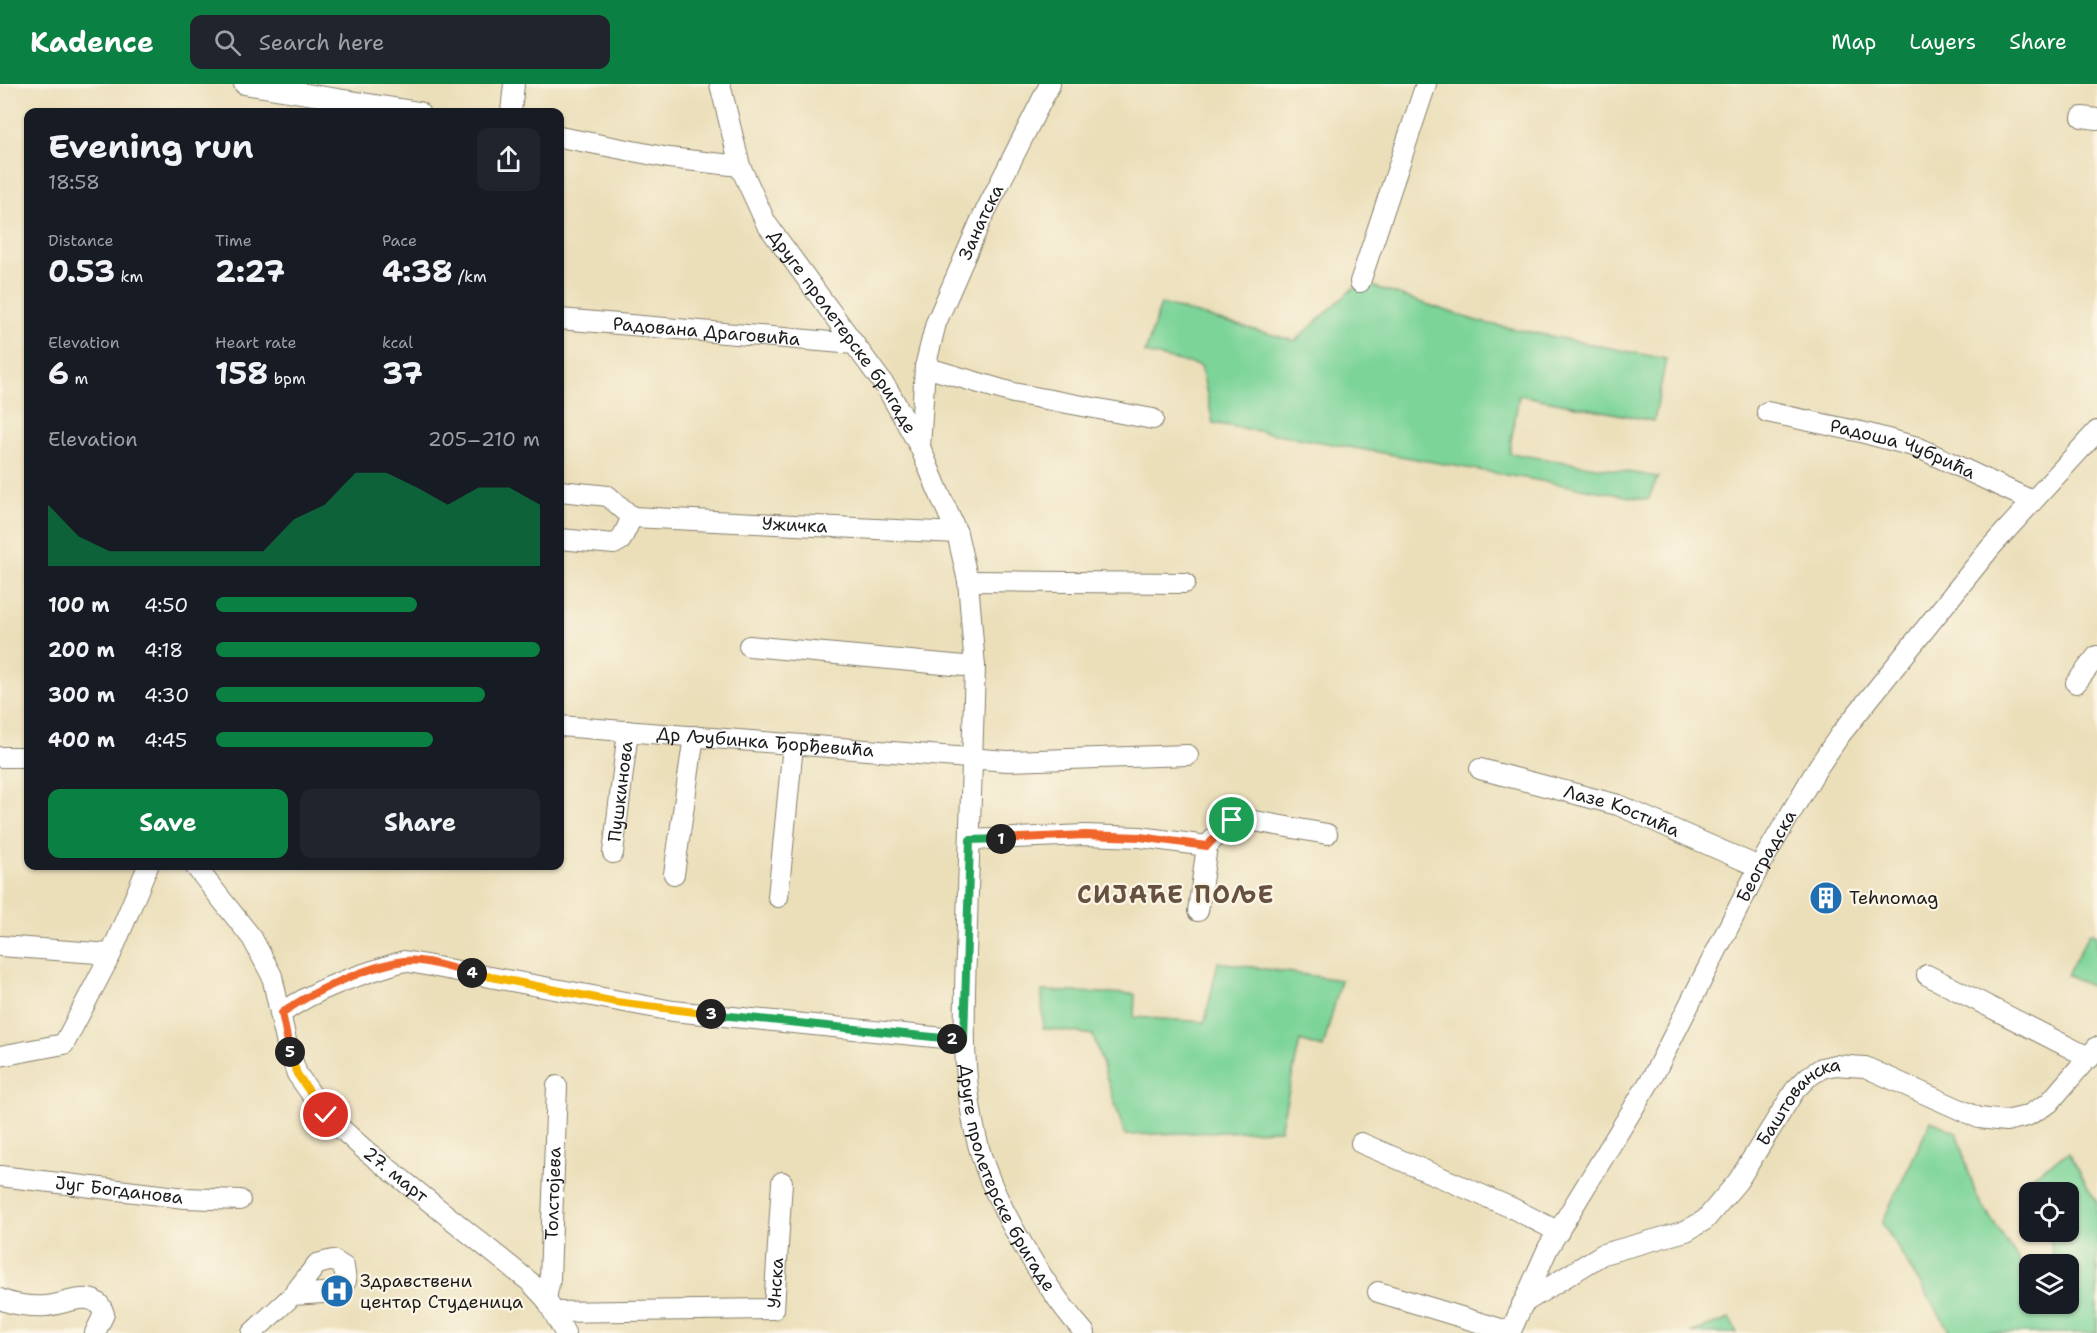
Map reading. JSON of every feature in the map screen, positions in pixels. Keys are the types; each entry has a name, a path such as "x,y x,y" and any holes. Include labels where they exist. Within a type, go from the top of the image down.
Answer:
{"street":[{"path":"512,108 514,84"},
{"name":"Друге пролетерске бригаде","path":"720,84 740,166 766,223 897,406 920,447 957,533 968,581 975,667 964,1040 970,1111 980,1151 1006,1212 1046,1283 1066,1312 1085,1333"},
{"name":"Занатска","path":"920,447 928,344 960,265 1050,84"},
{"path":"1360,282 1426,84"},
{"path":"256,85 368,94 408,108"},
{"path":"564,138 669,158 740,166"},
{"name":"Радована Драговића","path":"564,319 854,344"},
{"path":"925,367 1013,393 1152,419"},
{"path":"897,406 913,405 923,393"},
{"name":"Радоша Чубрића","path":"1767,412 1861,432 1917,447 2032,501"},
{"name":"Београдска","path":"1378,1292 1510,1333 1534,1275 1653,1076 1759,867 1818,767 1840,735 1991,547 2097,430"},
{"path":"564,491 608,496 632,517 621,540 614,544 564,539"},
{"name":"Ужичка","path":"632,517 957,533"},
{"path":"968,581 1185,583"},
{"path":"749,646 975,667"},
{"path":"2076,684 2097,656"},
{"name":"Др Љубинка Ђорђевића","path":"564,726 971,758"},
{"name":"Пушкинова","path":"613,853 628,731"},
{"path":"674,874 694,736"},
{"path":"778,897 793,745"},
{"path":"971,758 1043,762 1188,755"},
{"path":"0,757 24,757"},
{"name":"Лазе Костића","path":"1480,769 1618,805 1759,867"},
{"path":"1198,911 1207,846 1232,820 1237,818 1327,834"},
{"path":"970,840 1085,835 1140,837 1207,846"},
{"path":"0,1056 64,1044 111,954 146,870"},
{"name":"27. март","path":"198,870 252,938 272,976 282,1013 287,1045 297,1074 326,1115 365,1150 523,1277 550,1306 565,1333"},
{"path":"0,946 111,954"},
{"path":"282,1013 296,1003 362,972 412,962 527,986 673,1011 964,1040"},
{"path":"1927,975 2093,1053"},
{"name":"Баштованска","path":"1522,1304 1602,1254 1686,1231 1705,1220 1738,1181 1795,1090 1822,1068 1850,1064 1865,1067 1979,1118 2006,1121 2027,1116 2049,1103 2093,1053"},
{"name":"Толстојева","path":"550,1306 557,1086"},
{"path":"1360,1143 1512,1208 1559,1232"},
{"name":"Југ Богданова","path":"0,1176 185,1198 240,1200"},
{"name":"Унска","path":"550,1306 774,1309 782,1182"},
{"path":"252,1333 294,1295"},
{"path":"0,1299 19,1305 46,1306 75,1299 91,1299 102,1307 104,1314 98,1327"}],"green space":[{"path":"1360,282 1480,322 1666,359 1654,421 1519,395 1509,453 1658,477 1648,500 1213,423 1201,366 1145,353 1161,304 1295,341"},
{"path":"2090,932 2097,935 2097,989 2067,975"},
{"path":"1218,962 1341,980 1323,1048 1300,1041 1280,1130 1125,1135 1093,1035 1043,1028 1042,991 1135,994 1134,1017 1205,1022"},
{"path":"1931,1121 1956,1132 1976,1195 2019,1261 2019,1314 2079,1314 2079,1254 2053,1254 2050,1242 2079,1242 2079,1182 2032,1182 2031,1176 2069,1152 2097,1203 2097,1333 1951,1333 1882,1223"},
{"path":"1730,1319 1737,1333 1690,1333"}],"place":[{"name":"Tehnomag","path":"1826,898"},
{"name":"Здравствени центар Студеница","path":"337,1291"}],"district":[{"name":"СИЈАЋЕ ПОЉЕ","path":"1176,895"}],"route":[{"path":"326,1115 297,1074 287,1045 282,1013 296,1003 362,972 404,961 420,962 527,986 673,1011 964,1040 970,840 1085,835 1140,837 1207,846 1232,820"}]}
